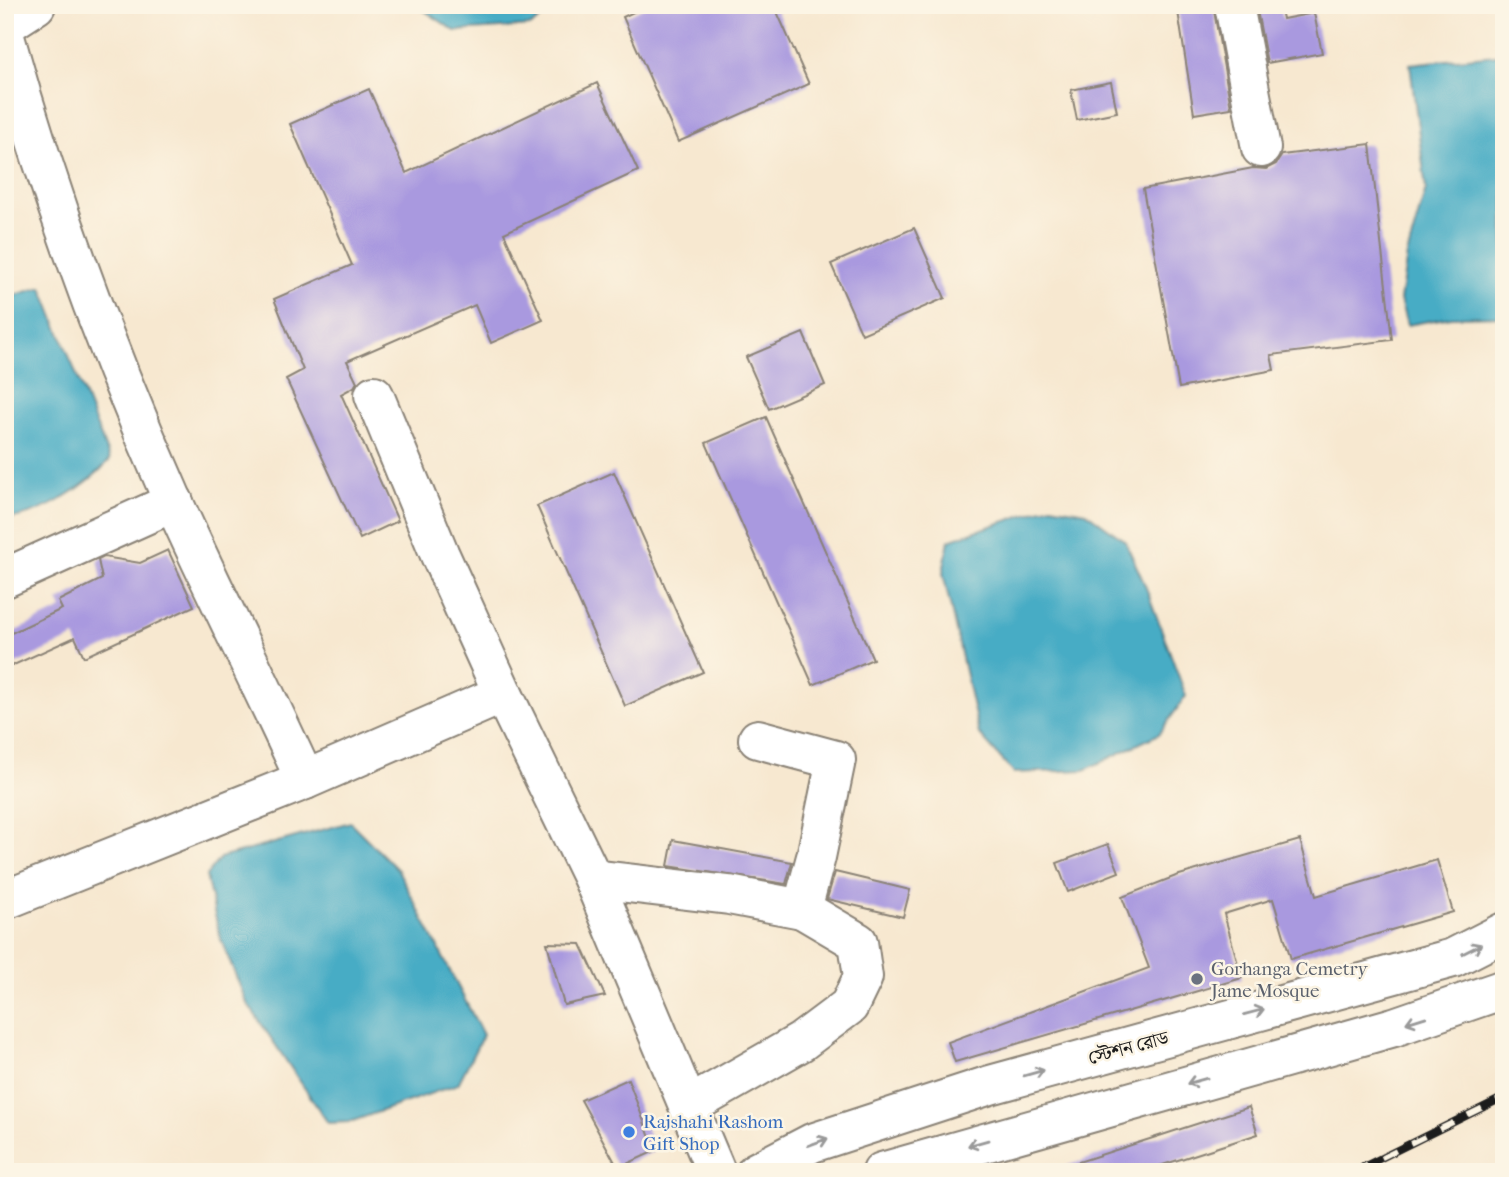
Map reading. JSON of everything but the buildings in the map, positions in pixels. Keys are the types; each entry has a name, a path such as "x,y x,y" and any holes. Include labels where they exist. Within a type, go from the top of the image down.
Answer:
{"street":[{"path":"5,25 36,5"},
{"path":"1234,5 1261,148"},
{"path":"5,37 30,127 74,259 174,502 305,780"},
{"path":"374,395 440,555 503,694 593,879 716,1172"},
{"path":"5,578 174,502"},
{"path":"5,900 305,780 503,694"},
{"path":"758,739 836,760 802,909"},
{"path":"593,879 729,895 802,909 858,942 863,977 849,1006 801,1042 689,1106"},
{"name":"স্টেশন রোড","path":"756,1172 812,1143 990,1085 1453,958 1504,932"},
{"path":"882,1172 1394,1027 1504,989"}],"water":[{"path":"416,5 557,5 531,26 455,31"},
{"path":"1504,54 1504,316 1451,317 1407,325 1400,300 1407,255 1426,189 1410,64"},
{"path":"42,287 110,460 76,490 48,506 19,517 5,519 5,298"},
{"path":"1051,506 1086,512 1125,541 1145,585 1186,696 1159,734 1085,770 1014,773 979,734 943,573 949,540"},
{"path":"350,822 398,870 483,1035 458,1084 350,1122 328,1123 246,1001 220,937 206,876 220,858"}],"railway":[{"path":"1353,1172 1504,1097"}],"place":[{"name":"Gorhanga Cemetry Jame Mosque","path":"1197,979"},
{"name":"Rajshahi Rashom Gift Shop","path":"629,1132"}]}
